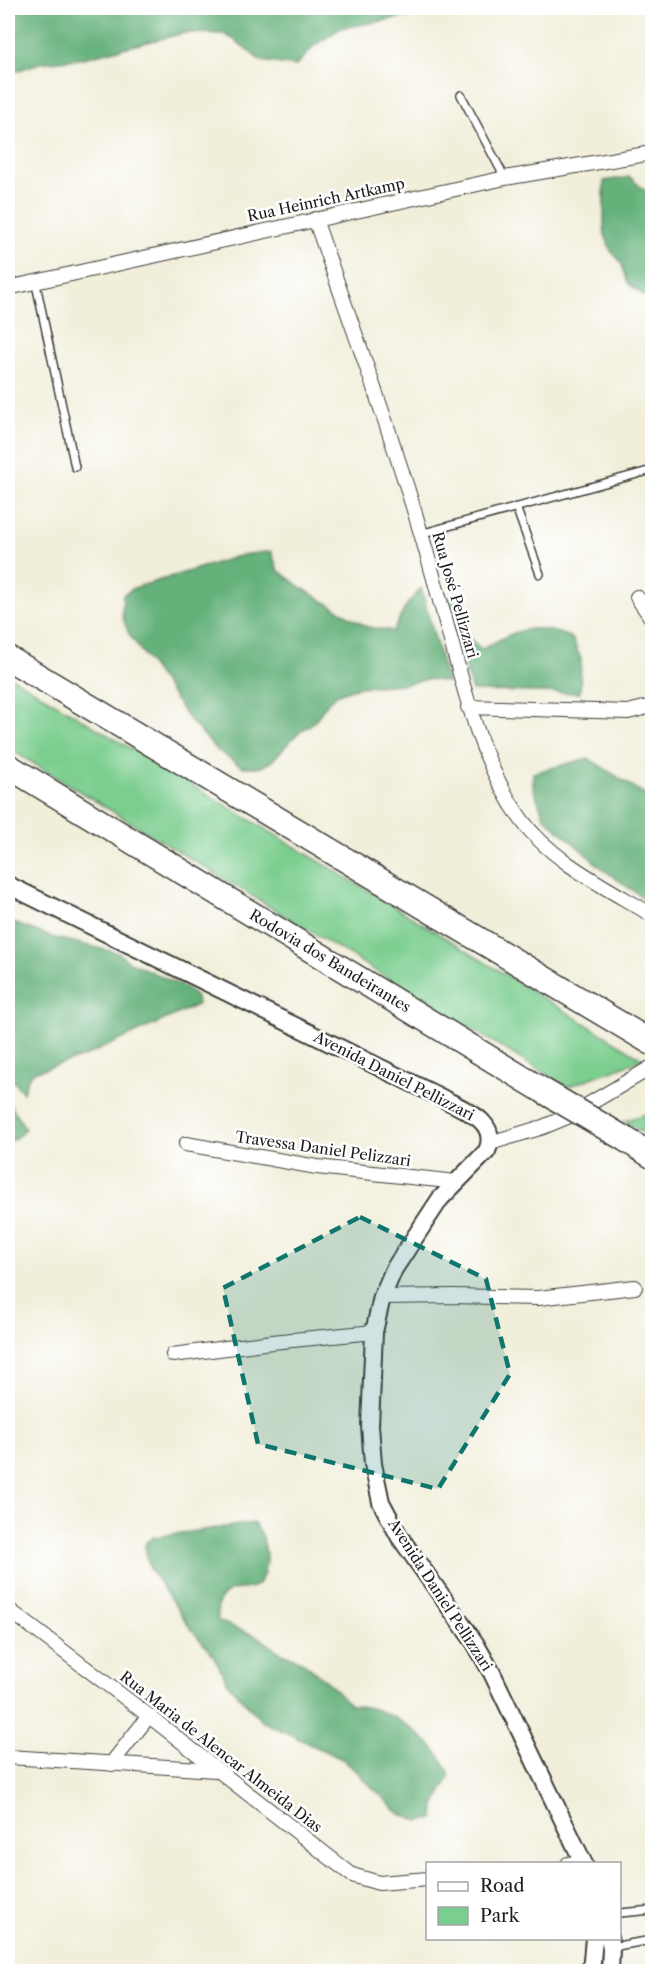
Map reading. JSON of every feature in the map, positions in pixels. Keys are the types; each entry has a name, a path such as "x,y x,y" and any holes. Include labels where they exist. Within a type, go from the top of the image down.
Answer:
{"highway":[{"path":"8,658 648,1040"},
{"name":"Rodovia dos Bandeirantes","path":"8,766 652,1156"}],"street":[{"name":"Rua Heinrich Artkamp","path":"8,288 36,284 315,219 505,178 652,153"},
{"name":"Rua José Pellizzari","path":"315,219 393,446 468,707 481,745 500,786 522,820 540,841 588,876 652,915"},
{"path":"637,597 652,619"},
{"path":"468,707 628,712 652,706"},
{"name":"Avenida Daniel Pellizzari","path":"8,885 442,1098 488,1127 490,1143 478,1162 440,1199 394,1269 382,1297 374,1332 370,1426 373,1464 381,1502 399,1536 487,1663 579,1862"},
{"path":"490,1143 567,1117 652,1067"},
{"name":"Travessa Daniel Pelizzari","path":"186,1144 317,1167 457,1182"},
{"path":"382,1297 538,1298 635,1287"},
{"path":"173,1355 374,1332"},
{"name":"Rua Maria de Alencar Almeida Dias","path":"8,1609 352,1875 379,1883 426,1879"},
{"path":"111,1764 149,1716"},
{"path":"8,1757 216,1770"},
{"path":"591,1971 594,1940"},
{"path":"610,1943 610,1971"}],"lane":[{"path":"461,95 505,178"},
{"path":"36,284 75,466"},
{"path":"420,534 652,470"},
{"path":"516,507 540,574"},
{"path":"621,1913 652,1910"},
{"path":"610,1943 652,1940"}],"highlighted area":[{"path":"360,1217 486,1279 510,1374 438,1489 258,1444 223,1288"}],"green space":[{"path":"8,8 429,8 416,15 341,28 315,45 296,66 261,61 224,34 184,33 79,59 39,63 8,74"},
{"path":"630,177 652,197 652,302 628,283 621,262 611,251 604,232 604,181"},
{"path":"271,551 278,570 300,587 367,627 393,631 406,606 421,588 447,682 428,679 405,684 358,687 338,694 329,701 315,721 296,735 272,761 262,767 242,767 217,750 188,718 129,634 122,616 123,595 134,588 242,555"},
{"path":"444,597 458,599 467,637 482,649 506,636 526,630 546,630 572,638 581,659 580,693 472,691"},
{"path":"8,675 369,891 643,1059 567,1087 8,748"},
{"path":"588,758 652,799 652,904 605,871 544,817 533,787 533,773"},
{"path":"8,921 52,937 119,953 128,961 186,988 196,997 197,1005 81,1058 33,1072 28,1078 23,1093 8,1074"},
{"path":"8,1101 25,1128 21,1134 8,1143"},
{"path":"652,1112 652,1138 624,1121"},
{"path":"253,1523 265,1545 264,1573 255,1586 232,1590 224,1595 217,1611 218,1621 259,1637 278,1651 301,1661 328,1682 350,1705 380,1711 395,1718 422,1737 434,1749 450,1775 435,1806 434,1819 419,1821 400,1814 344,1760 263,1722 229,1685 213,1655 191,1629 150,1569 145,1548 146,1542 154,1537"}]}
